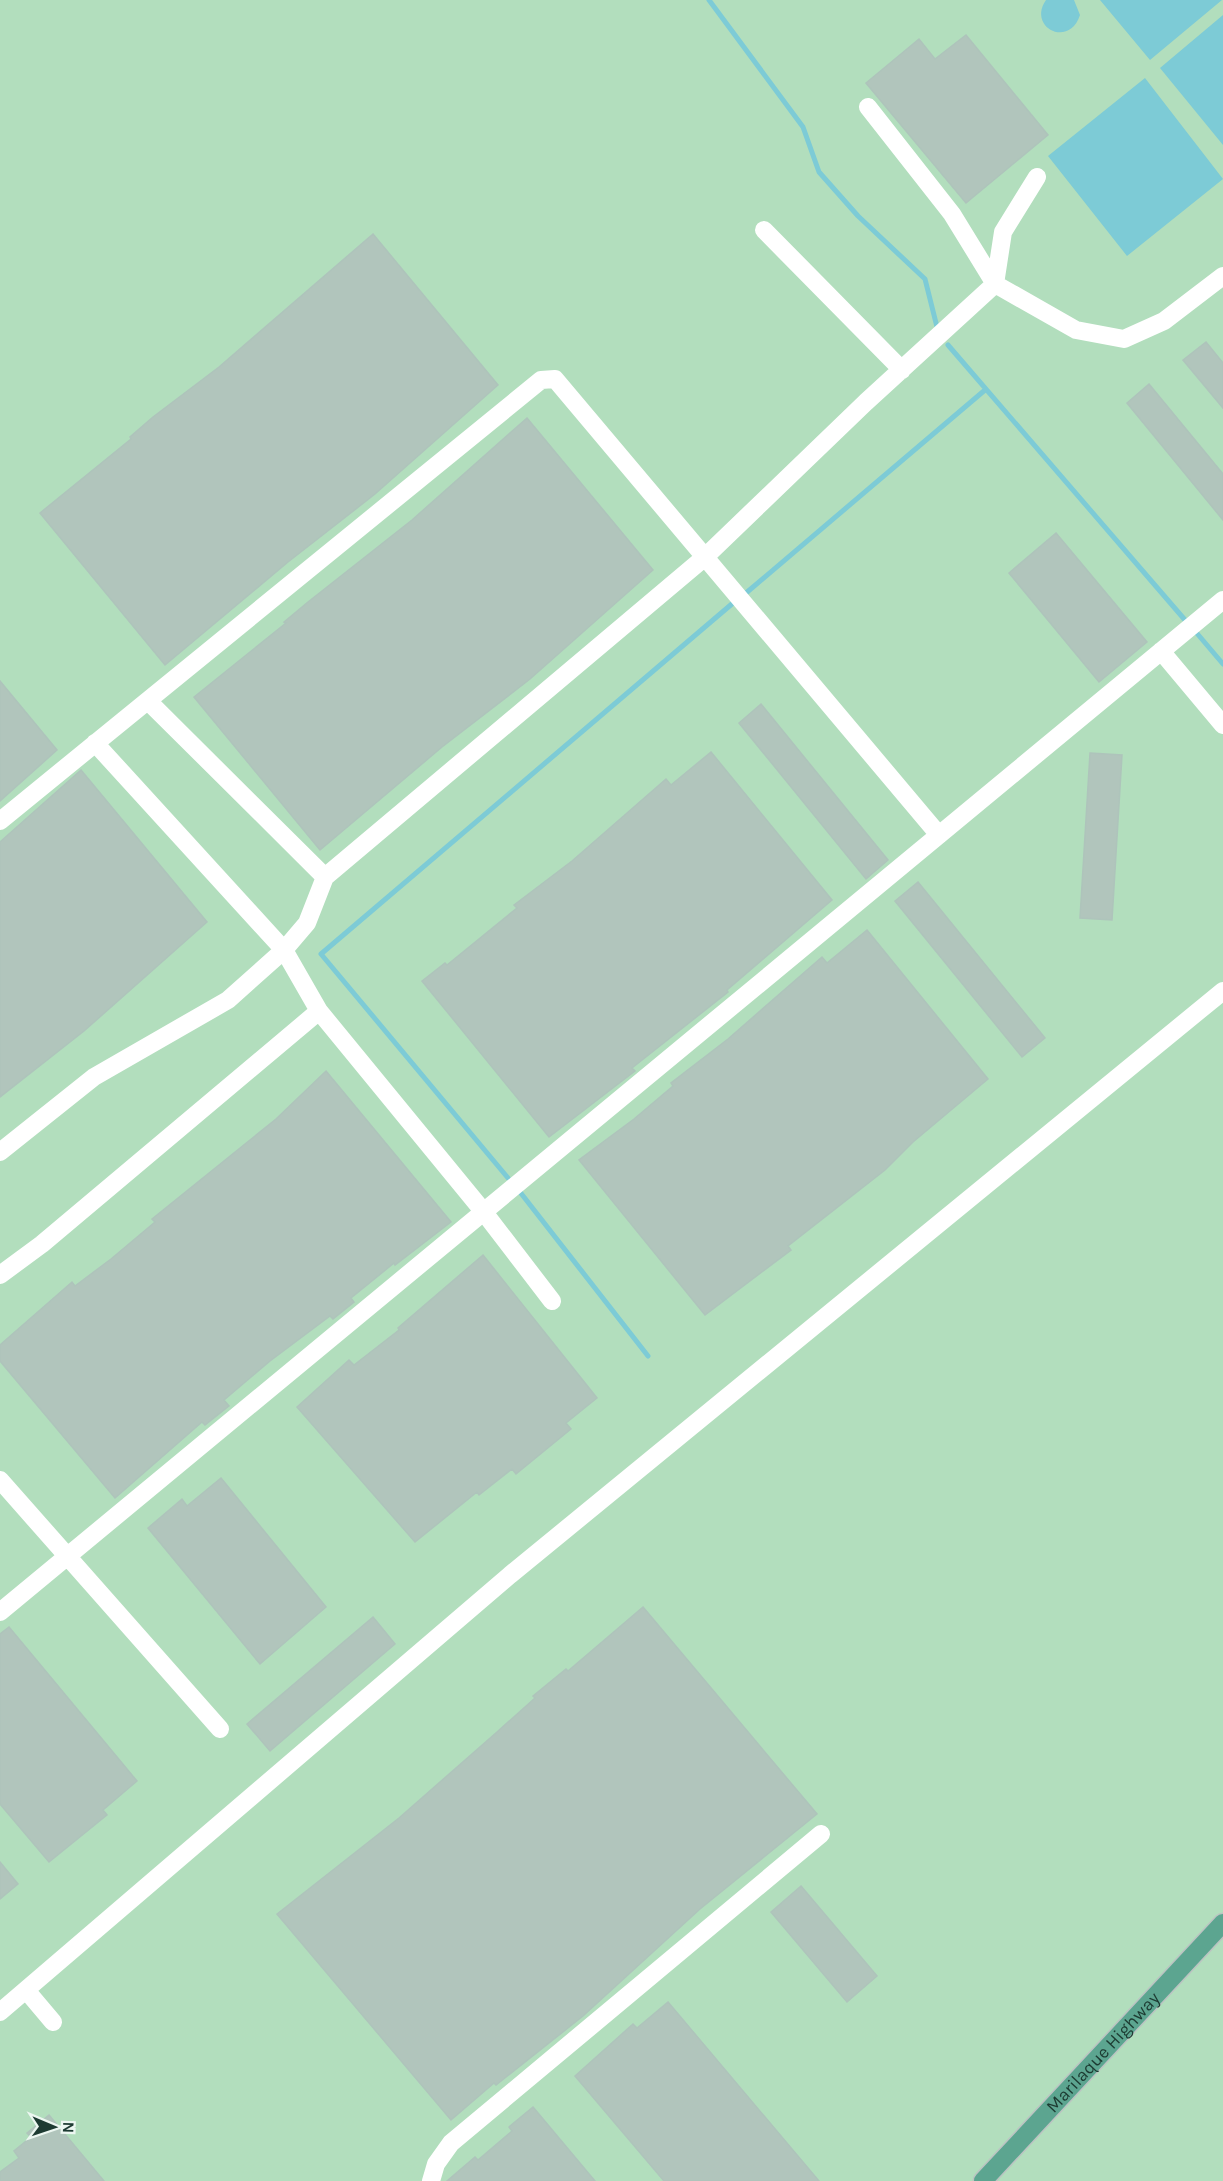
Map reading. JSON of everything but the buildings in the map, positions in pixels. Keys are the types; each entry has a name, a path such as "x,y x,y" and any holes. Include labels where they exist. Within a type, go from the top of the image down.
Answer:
{"main road":[{"name":"Marilaque Highway","path":"983,2181 1223,1923"}],"lane":[{"path":"868,107 952,214 996,284 1076,330 1124,339 1164,321 1223,276"},
{"path":"0,1152 94,1077 228,1000 284,950 307,923 325,877 705,557 996,284 1003,232 1037,177"},
{"path":"764,230 902,370"},
{"path":"0,821 541,380 555,379 939,835"},
{"path":"0,1612 1223,600"},
{"path":"1161,651 1223,725"},
{"path":"148,701 325,877"},
{"path":"95,743 284,950 319,1011 483,1211 552,1301"},
{"path":"0,2012 510,1575 1223,991"},
{"path":"0,1275 42,1244 319,1011"},
{"path":"0,1480 69,1555 220,1729"},
{"path":"431,2181 436,2164 451,2143 821,1834"},
{"path":"26,1990 53,2022"}],"green space":[{"path":"0,0 1223,0 1223,2181 0,2181"}],"water":[{"path":"1046,0 1074,0 1080,15 1075,25 1067,31 1059,32 1046,26 1042,19 1042,10"},
{"path":"1100,0 1222,0 1150,60"},
{"path":"1223,15 1223,145 1160,68"},
{"path":"1145,78 1223,179 1127,256 1048,156"}],"waterway":[{"path":"709,0 803,127 819,172 858,216 925,279 937,327"},
{"path":"948,345 1185,620"},
{"path":"746,593 985,390"},
{"path":"508,1178 321,954 733,603"},
{"path":"1195,631 1223,664"},
{"path":"520,1192 648,1356"}]}
